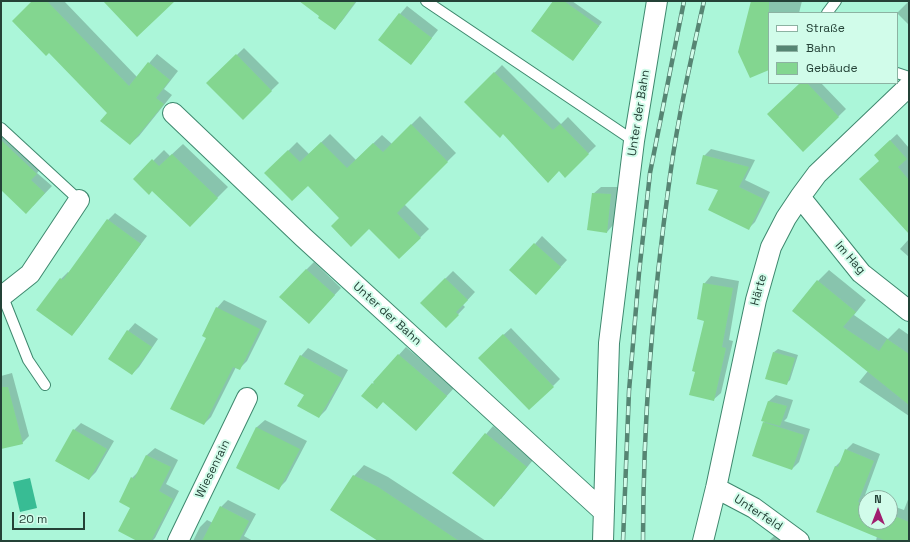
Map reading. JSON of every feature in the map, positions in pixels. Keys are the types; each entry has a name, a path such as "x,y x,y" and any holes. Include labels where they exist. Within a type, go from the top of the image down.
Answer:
{"street":[{"name":"Unter der Bahn","path":"603,541 609,343 634,141 657,1"},
{"name":"Härte","path":"703,541 758,294 771,248 786,218 817,174 909,86"},
{"name":"Unter der Bahn","path":"173,113 303,237 604,512"},
{"name":"Im Hag","path":"800,197 862,273 909,311"},
{"path":"2,297 30,274 78,200"},
{"name":"Wiesenrain","path":"178,541 247,398"},
{"name":"Unterfeld","path":"716,488 754,508 800,541"}],"lane":[{"path":"426,1 634,141"},
{"path":"829,12 836,1"},
{"path":"898,73 909,77"},
{"path":"1,128 78,200"},
{"path":"2,297 28,360 45,385"}],"shaded area":[{"path":"30,478 37,508 20,512 13,482"}],"building":[{"path":"32,1 47,1 129,86 148,62 170,80 156,98 164,104 130,145 100,121 107,113 49,53 46,56 12,21"},
{"path":"103,1 175,1 137,37"},
{"path":"299,1 356,1 335,30 318,18 319,16"},
{"path":"553,1 564,1 599,26 573,61 531,31"},
{"path":"751,1 769,1 768,70 750,78 738,52"},
{"path":"399,13 432,38 411,65 378,40"},
{"path":"236,54 272,91 243,120 206,83"},
{"path":"494,72 553,130 560,124 589,154 565,178 559,171 548,183 503,134 500,138 464,102"},
{"path":"799,84 808,84 839,117 803,152 767,114"},
{"path":"411,124 448,162 397,213 421,238 399,259 369,229 351,247 331,226 339,218 308,186 292,201 264,173 288,150 300,162 321,142 347,168 373,143 383,152"},
{"path":"1,140 37,174 31,180 45,193 26,214 1,190"},
{"path":"890,140 907,159 898,167 909,180 909,234 859,179 879,161 874,155"},
{"path":"172,154 218,198 190,227 152,191 149,195 133,179 152,159 159,166"},
{"path":"703,155 749,167 739,187 764,199 749,230 708,210 718,190 696,184"},
{"path":"592,193 611,194 607,233 587,230"},
{"path":"107,219 141,244 72,336 36,310 60,278 63,280"},
{"path":"534,243 561,267 536,295 509,270"},
{"path":"306,269 335,295 309,324 279,297"},
{"path":"445,278 468,300 456,312 459,315 446,328 420,303"},
{"path":"817,280 856,312 843,327 879,351 887,339 909,354 909,405 792,311"},
{"path":"703,283 733,288 722,347 726,348 714,401 689,395 695,372 692,371 704,321 697,319"},
{"path":"216,307 260,329 240,370 233,367 204,425 170,409 206,338 202,336"},
{"path":"127,330 152,347 132,375 108,359"},
{"path":"503,334 554,387 529,410 478,358"},
{"path":"773,352 795,358 787,385 765,379"},
{"path":"398,354 447,396 416,431 383,402 377,409 361,396 372,383 375,385 373,382"},
{"path":"300,355 342,378 319,418 297,406 304,395 284,384"},
{"path":"1,387 8,387 23,444 1,449"},
{"path":"768,401 787,406 780,426 761,421"},
{"path":"763,422 804,435 792,470 752,456"},
{"path":"256,427 300,449 279,490 236,468"},
{"path":"73,429 107,449 89,480 55,461"},
{"path":"485,433 527,467 494,507 452,473"},
{"path":"845,449 874,461 863,490 858,490 858,529 816,512 835,466 838,467"},
{"path":"146,455 171,467 159,491 173,499 151,541 137,541 118,531 130,508 119,502 131,477 134,479"},
{"path":"353,475 378,487 459,541 378,541 330,510"},
{"path":"220,506 249,521 239,541 202,541"},
{"path":"898,517 909,522 909,541 886,541 859,530 898,530"}],"railway":[{"path":"623,541 629,391 639,273 650,173 684,1"},
{"path":"643,541 643,495 650,358 664,221 677,132 704,1"}]}
